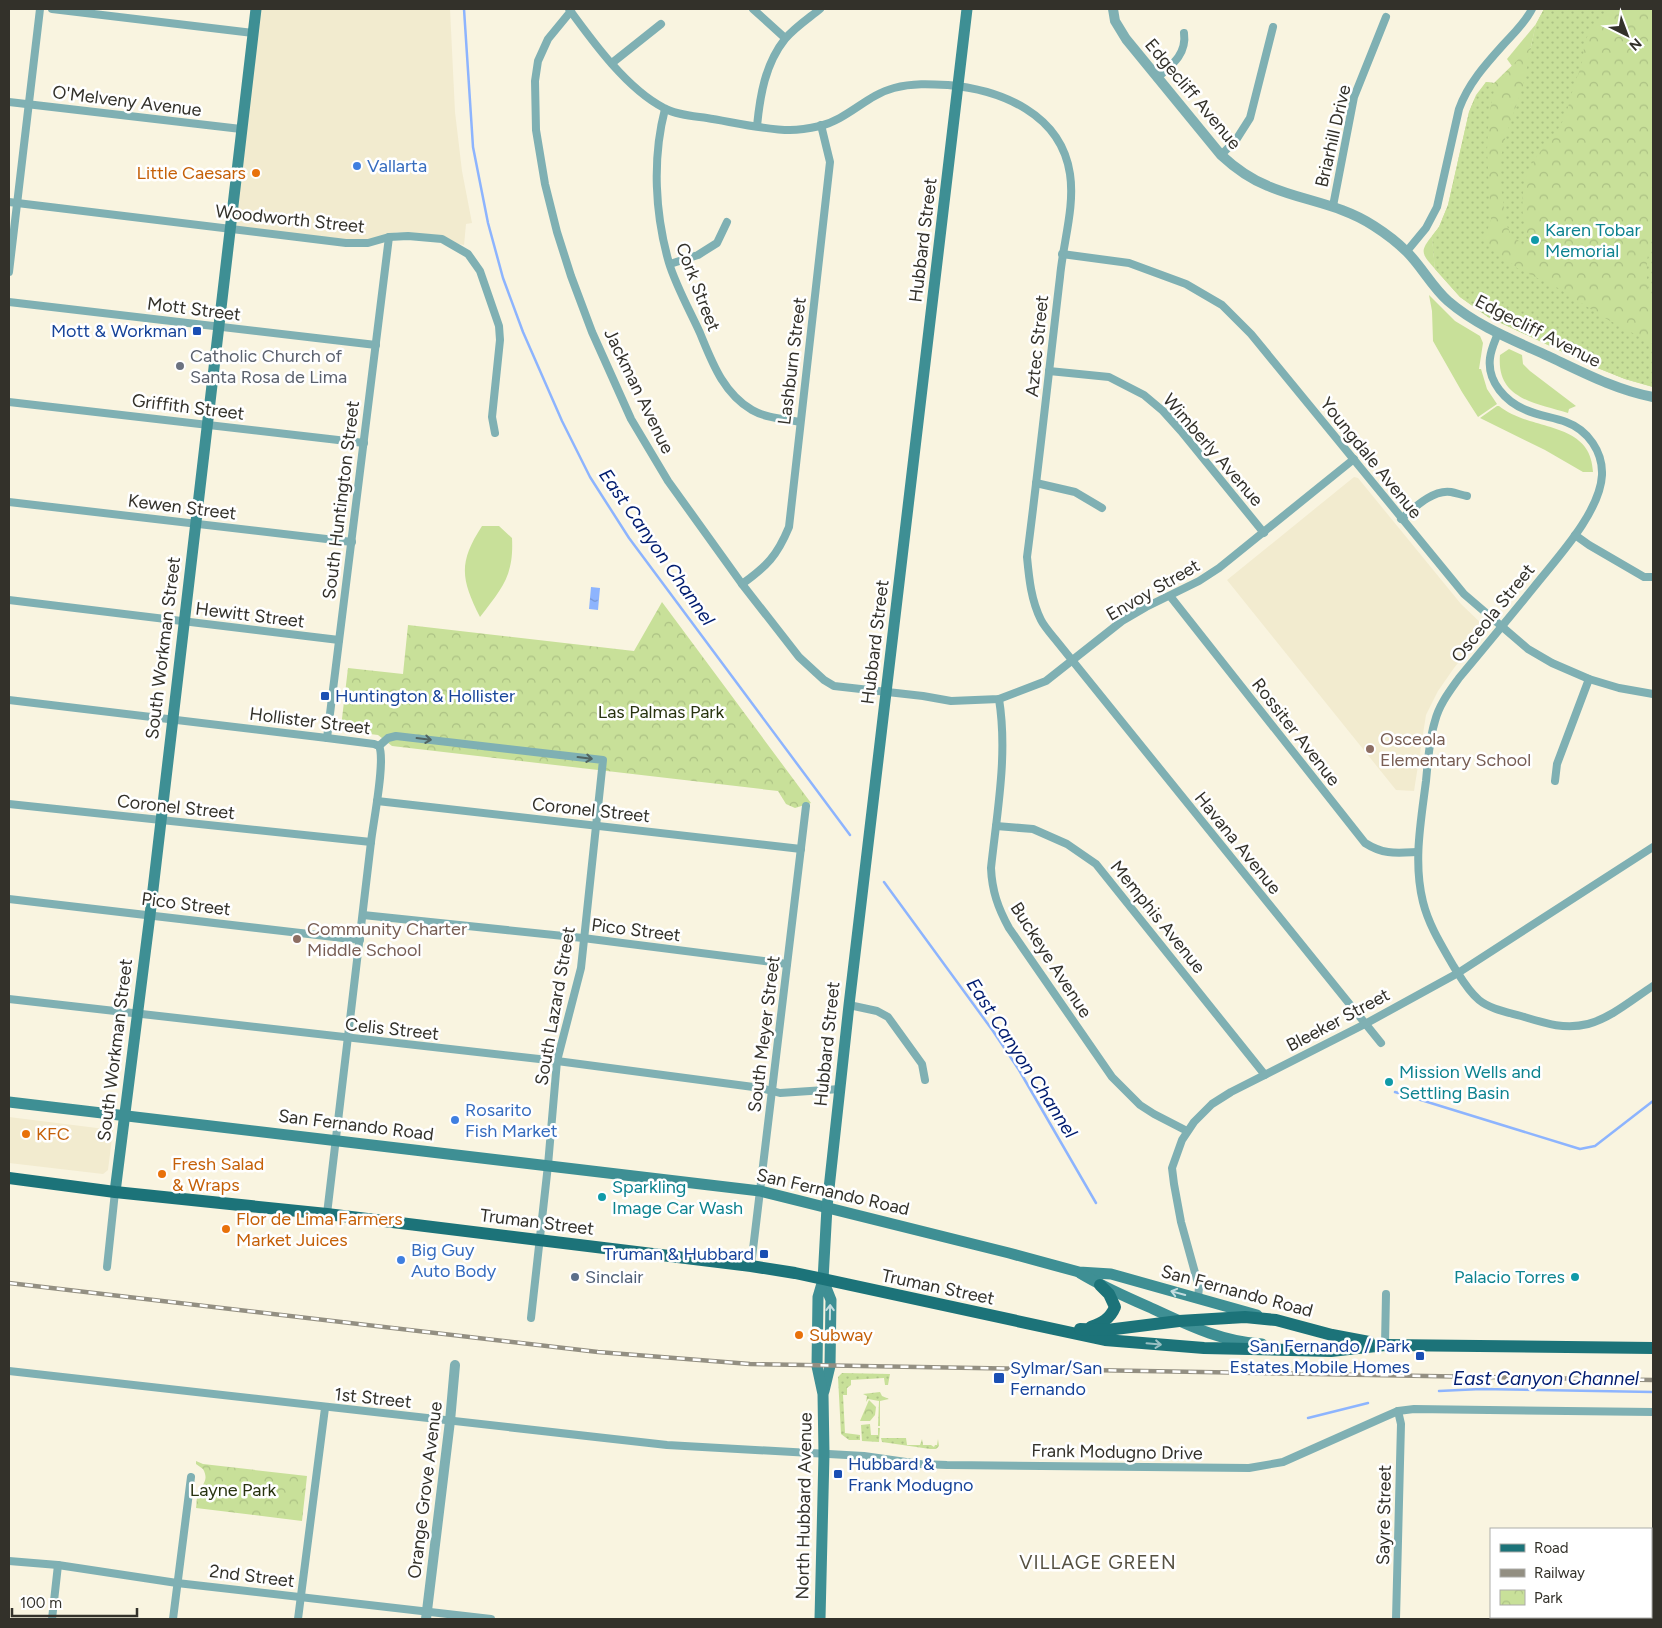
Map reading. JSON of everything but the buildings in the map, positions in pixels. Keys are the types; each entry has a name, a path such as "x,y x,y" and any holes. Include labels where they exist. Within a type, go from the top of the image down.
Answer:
{"main road":[{"name":"South Workman Street","path":"115,1192 150,915 256,9"},
{"name":"Hubbard Street","path":"817,1366 818,1297 824,1280 827,1207 849,1005 967,9"},
{"name":"San Fernando Road","path":"9,1102 760,1191 1009,1252 1079,1272 1111,1274 1332,1335 1386,1345"},
{"name":"Truman Street","path":"9,1178 115,1192 327,1214 750,1266 1105,1340 1204,1348 1331,1351 1353,1347"},
{"name":"San Fernando Road","path":"1079,1272 1100,1285 1214,1336 1241,1342 1353,1347 1386,1345 1653,1348"},
{"name":"Hubbard Street","path":"824,1280 831,1300 830,1366"},
{"path":"1087,1329 1103,1323 1112,1314 1114,1308 1109,1294 1100,1285"},
{"name":"Truman Street","path":"1056,1329 1107,1330 1228,1317 1276,1320"},
{"name":"North Hubbard Avenue","path":"817,1366 824,1394"},
{"name":"North Hubbard Avenue","path":"820,1619 824,1394 830,1366"}],"street":[{"path":"9,272 12,202 29,104 40,9"},
{"path":"52,9 253,33"},
{"path":"754,9 785,38"},
{"path":"757,126 760,98 770,64 785,38 820,9"},
{"name":"Edgecliff Avenue","path":"1113,9 1115,20 1126,39 1157,78 1221,155 1247,176 1268,186 1349,212 1374,225 1406,251 1447,300 1474,320 1604,382 1637,394 1653,397"},
{"path":"1406,251 1426,228 1437,207 1464,94 1472,81 1520,26 1532,9"},
{"name":"Aztec Street","path":"570,10 619,72 642,94 665,109 689,115 791,130 821,125 839,119 893,88 920,83 959,86 999,95 1022,105 1039,117 1053,132 1065,154 1070,173 1072,196 1062,254 1027,557 1029,581 1041,621 1072,661"},
{"name":"Jackman Avenue","path":"570,10 548,39 538,61 535,81 536,130 545,184 557,232 571,276 592,332 631,419 668,481 742,584 799,657 824,680 834,686 887,692"},
{"name":"Briarhill Drive","path":"1333,206 1354,97 1386,17"},
{"path":"612,63 661,24"},
{"path":"1221,155 1236,140 1250,118 1273,27"},
{"path":"1157,78 1176,61 1183,50 1185,42 1184,33"},
{"name":"O'Melveny Avenue","path":"9,102 241,129"},
{"name":"Cork Street","path":"665,109 657,163 658,202 670,264 718,375 732,393 752,410 770,417 800,422"},
{"name":"Lashburn Street","path":"742,584 770,562 781,546 789,527 830,162 821,125"},
{"name":"Woodworth Street","path":"12,202 346,243 368,243 389,237 408,236 442,240 468,254 480,271 499,326 500,340 492,417 494,433"},
{"path":"670,264 698,255 716,243 727,222"},
{"name":"South Huntington Street","path":"327,738 389,237"},
{"name":"Youngdale Avenue","path":"1062,254 1129,263 1186,284 1222,305 1251,334 1464,594 1528,649 1552,663 1589,679 1619,688 1653,694"},
{"name":"Mott Street","path":"9,302 376,345"},
{"name":"Osceola Street","path":"1498,333 1490,362 1495,384 1515,406 1568,423 1580,430 1593,443 1601,458 1602,476 1597,498 1576,535 1443,700 1435,720 1418,852 1421,890 1428,919 1438,941 1470,992 1486,1004 1552,1026 1570,1027 1588,1024 1605,1018 1653,986"},
{"name":"Wimberly Avenue","path":"1049,371 1109,377 1144,395 1175,424 1264,533"},
{"name":"Griffith Street","path":"9,402 364,443"},
{"name":"Envoy Street","path":"887,692 951,701 999,699 1039,685 1122,621 1209,575 1264,533 1354,459"},
{"path":"1036,482 1075,492 1087,497 1102,508"},
{"path":"1401,518 1436,494 1449,491 1467,496"},
{"name":"Kewen Street","path":"9,502 352,542"},
{"path":"1576,535 1589,545 1644,576 1653,577"},
{"name":"Rossiter Avenue","path":"1170,596 1365,843 1376,850 1388,853 1418,852"},
{"name":"Hewitt Street","path":"9,600 339,640"},
{"name":"Havana Avenue","path":"1072,661 1381,1043"},
{"path":"1554,781 1557,764 1589,679"},
{"name":"Buckeye Avenue","path":"999,699 1003,735 991,868 991,887 998,910 1112,1077 1140,1105 1187,1131"},
{"name":"Hollister Street","path":"9,700 371,743 379,746 388,738 396,736 604,760"},
{"path":"327,1214 377,801 382,755 379,746"},
{"name":"South Lazard Street","path":"531,1318 557,1062 581,968 604,760"},
{"name":"Coronel Street","path":"377,801 801,849"},
{"name":"Coronel Street","path":"9,804 371,842"},
{"name":"South Meyer Street","path":"750,1266 806,806"},
{"name":"Memphis Avenue","path":"996,826 1032,829 1067,844 1096,864 1265,1075"},
{"name":"Bleeker Street","path":"1198,1298 1199,1287 1181,1222 1172,1168 1187,1131 1212,1104 1458,973 1653,847"},
{"name":"Pico Street","path":"9,899 360,940"},
{"name":"Pico Street","path":"363,916 583,938 786,964"},
{"name":"Celis Street","path":"9,999 557,1062 772,1090 780,1093 840,1089"},
{"path":"849,1005 877,1011 888,1017 922,1064 925,1080"},
{"name":"South Workman Street","path":"107,1267 115,1192"},
{"path":"1386,1294 1386,1345"},
{"name":"Orange Grove Avenue","path":"426,1616 455,1365"},
{"name":"1st Street","path":"9,1371 325,1408 667,1444 824,1454"},
{"path":"298,1619 325,1408"},
{"path":"1398,1411 1414,1409 1653,1412"},
{"name":"Frank Modugno Drive","path":"824,1454 864,1456 920,1464 1248,1468 1283,1462 1398,1411"},
{"name":"Sayre Street","path":"1396,1619 1401,1424 1398,1411"},
{"path":"173,1619 191,1477"},
{"name":"2nd Street","path":"9,1561 58,1565 177,1583 301,1597 426,1616 491,1619"},
{"path":"52,1619 58,1565"}],"shaded area":[{"path":"256,9 450,9 455,112 462,171 472,223 466,224 464,245 397,232 368,241 229,228"},
{"path":"1354,477 1358,478 1461,604 1485,627 1484,631 1438,691 1426,715 1414,791 1396,790 1227,580"},
{"path":"9,1117 113,1130 108,1170 103,1174 9,1163"}],"green space":[{"path":"1544,9 1653,9 1653,387 1625,379 1595,367 1488,317 1460,297 1435,269 1432,236 1439,227 1448,205 1469,112 1474,100 1486,82 1494,83 1531,47 1536,24"},
{"path":"1544,9 1613,9 1599,19 1589,33 1584,45 1581,67 1565,116 1556,133 1528,171 1522,203 1523,219 1530,240 1526,246 1512,236 1507,226 1501,188 1501,157 1506,135 1523,86 1536,24"},
{"path":"1536,24 1531,47 1514,69 1507,59"},
{"path":"1486,82 1494,83 1495,86 1489,115 1487,150 1491,220 1484,240 1517,268 1558,288 1603,317 1653,344 1653,387 1625,379 1595,367 1488,317 1460,297 1435,269 1432,236 1439,227 1448,205 1469,112 1476,95"},
{"path":"1653,234 1653,304 1648,286 1647,269 1648,252"},
{"path":"1432,236 1435,269 1424,253 1425,246"},
{"path":"1429,295 1455,321 1480,336 1483,343 1479,369 1481,369 1487,389 1497,404 1478,417 1433,341 1432,311"},
{"path":"1509,349 1522,355 1523,364 1530,371 1576,406 1569,409 1568,413 1531,402 1511,390 1504,381 1500,370 1500,355"},
{"path":"1497,406 1527,420 1571,435 1582,443 1590,455 1593,472 1583,472 1545,450 1480,418"},
{"path":"482,526 499,526 512,538 512,551 509,572 505,581 480,617 469,592 465,571 469,550"},
{"name":"Las Palmas Park","path":"662,602 811,803 795,808 786,804 778,791 392,746 378,735 346,731 341,727 348,668 403,674 408,625 634,651"},
{"path":"842,1373 890,1374 888,1385 885,1385 884,1378 851,1380 851,1385 847,1388 847,1395 843,1395 845,1433 860,1435 860,1440 849,1440 841,1434 838,1377"},
{"path":"880,1392 882,1396 889,1399 880,1401 880,1426 878,1426 879,1401 868,1399 866,1402 867,1396 863,1394"},
{"path":"869,1400 876,1407 875,1415 870,1421 860,1421"},
{"path":"870,1424 871,1435 878,1435 878,1428 880,1428 879,1442 862,1441 861,1425"},
{"path":"881,1438 906,1438 907,1445 920,1445 922,1439 923,1445 934,1447 937,1445 938,1439 939,1446 936,1449 930,1449 882,1442"},
{"name":"Layne Park","path":"196,1461 203,1464 307,1476 302,1521 196,1508 197,1495 205,1481 205,1476 203,1469 196,1464"}],"water":[{"path":"591,587 600,588 598,610 589,609"}],"waterway":[{"name":"East Canyon Channel","path":"464,9 473,147 488,223 503,278 523,332 562,421 590,477 629,538 850,835"},
{"name":"East Canyon Channel","path":"884,882 993,1031 1019,1070 1096,1203"},
{"path":"1395,1092 1580,1149 1595,1146 1653,1101"},
{"name":"East Canyon Channel","path":"1439,1391 1481,1389 1653,1392"},
{"name":"East Canyon Channel","path":"1308,1418 1368,1403"}],"railway":[{"path":"9,1283 598,1352 750,1364 1653,1380"}],"place":[{"name":"Vallarta","path":"357,166"},
{"name":"Little Caesars","path":"256,173"},
{"name":"Karen Tobar Memorial","path":"1535,240"},
{"name":"Mott & Workman","path":"197,331"},
{"name":"Catholic Church of Santa Rosa de Lima","path":"180,366"},
{"name":"Huntington & Hollister","path":"325,696"},
{"name":"Osceola Elementary School","path":"1370,749"},
{"name":"Community Charter Middle School","path":"297,939"},
{"name":"Mission Wells and Settling Basin","path":"1389,1082"},
{"name":"Rosarito Fish Market","path":"455,1120"},
{"name":"KFC","path":"26,1134"},
{"name":"Fresh Salad & Wraps","path":"162,1174"},
{"name":"Sparkling Image Car Wash","path":"602,1197"},
{"name":"Flor de Lima Farmers Market Juices","path":"226,1229"},
{"name":"Truman & Hubbard","path":"764,1254"},
{"name":"Big Guy Auto Body","path":"401,1260"},
{"name":"Sinclair","path":"575,1277"},
{"name":"Palacio Torres","path":"1575,1277"},
{"name":"Subway","path":"799,1335"},
{"name":"San Fernando / Park Estates Mobile Homes","path":"1420,1356"},
{"name":"Sylmar/San Fernando","path":"999,1378"},
{"name":"Hubbard & Frank Modugno","path":"838,1474"}],"district":[{"name":"VILLAGE GREEN","path":"1098,1562"}]}
